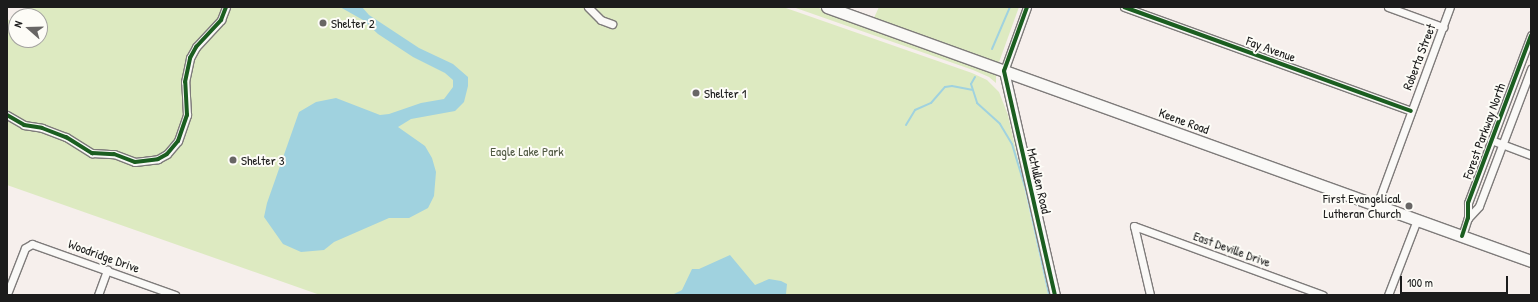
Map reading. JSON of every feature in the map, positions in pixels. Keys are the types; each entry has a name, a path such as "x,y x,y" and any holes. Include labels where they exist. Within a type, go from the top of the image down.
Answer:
{"main road":[{"name":"Keene Road","path":"827,7 1531,261"}],"street":[{"path":"7,115 24,125 42,128 66,137 92,153 114,154 135,162 158,159 167,154 178,141 187,115 185,82 190,58 196,47 221,20 226,7"},
{"path":"588,7 601,20 612,24"},
{"path":"1004,71 1027,7"},
{"name":"Fay Avenue","path":"1124,7 1411,110"},
{"path":"1388,7 1443,27"},
{"name":"Roberta Street","path":"1377,205 1450,7"},
{"name":"Forest Parkway North","path":"1462,236 1468,218 1468,203 1531,35"},
{"name":"Forest Parkway North","path":"1468,218 1479,206 1531,69"},
{"name":"McMullen Road","path":"1004,71 1056,295"},
{"path":"1491,140 1531,155"},
{"path":"1388,295 1417,220"},
{"name":"East Deville Drive","path":"1150,295 1134,226 1323,295"},
{"name":"Woodridge Drive","path":"7,294 25,248 32,244 176,295"},
{"path":"98,295 107,270"}],"green space":[{"name":"Eagle Lake Park","path":"783,7 972,73 987,80 999,92 1008,115 1048,295 320,295 7,185 7,19 8,48 48,48 48,8 26,8"},
{"path":"793,7 816,7 996,72 996,83 989,77 973,70"},
{"path":"879,7 1019,7 998,65 873,20"}],"water":[{"path":"340,7 362,7 369,15 419,48 453,64 468,77 468,86 464,102 455,111 411,119 398,127 425,146 432,158 436,172 434,196 428,208 409,218 389,218 334,242 324,250 301,252 283,244 264,217 267,203 299,112 316,102 336,98 380,115 389,114 421,103 444,99 453,87 453,80 445,73 413,57 378,34 363,20"},
{"path":"730,255 755,285 769,279 781,281 787,284 786,294 672,295 682,290 692,269 699,269"}],"waterway":[{"path":"992,49 1010,7"},
{"path":"975,77 971,84 977,103 1000,124 1012,144 1026,190 1049,295"},
{"path":"906,125 915,110 931,103 945,87 952,86 972,90"}],"cycle path":[{"path":"7,115 24,125 42,128 66,137 92,153 114,154 135,162 158,159 167,154 178,141 187,115 185,82 190,58 196,47 221,20 226,7"},
{"path":"1027,7 1004,71 1055,295"},
{"path":"1124,7 1411,111"},
{"path":"1462,236 1468,218 1468,203 1531,35"}],"place":[{"name":"Shelter 2","path":"323,23"},
{"name":"Shelter 1","path":"696,93"},
{"name":"Shelter 3","path":"233,160"},
{"name":"First Evangelical Lutheran Church","path":"1409,206"}]}
